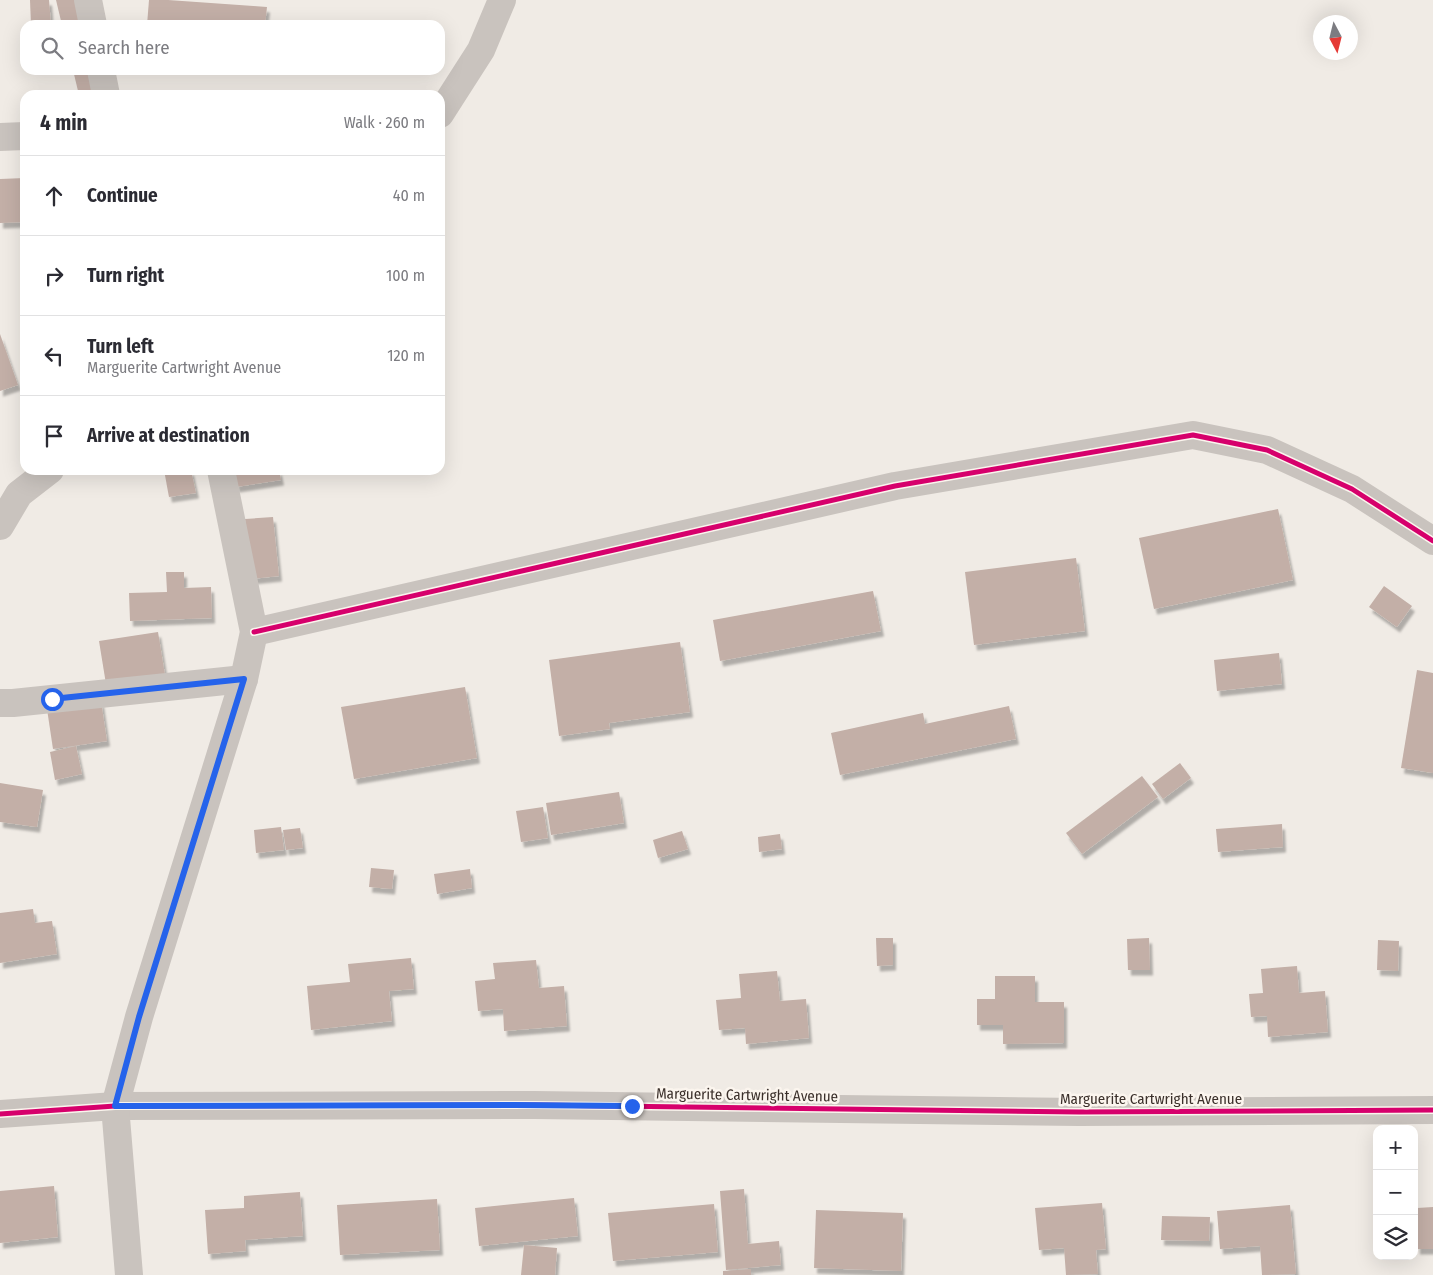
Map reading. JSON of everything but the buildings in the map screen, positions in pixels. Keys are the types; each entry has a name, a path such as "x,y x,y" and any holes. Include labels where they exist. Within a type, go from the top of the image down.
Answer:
{"street":[{"path":"88,0 92,20"},
{"path":"445,106 481,50 502,0"},
{"path":"102,75 105,90"},
{"path":"0,137 20,136"},
{"path":"254,632 895,486 1193,435 1267,450 1352,489 1433,541"},
{"path":"0,526 19,494 44,475"},
{"path":"130,1275 115,1106 142,1008 244,679 254,632 222,475"},
{"path":"4,698 244,679"},
{"name":"Marguerite Cartwright Avenue","path":"0,1114 115,1106 535,1105 1079,1112 1433,1110"}],"cycle path":[{"path":"254,632 895,486 1193,435 1267,450 1352,489 1433,541"},
{"path":"0,1114 115,1106 535,1105 1079,1112 1433,1110"}],"route":[{"path":"52,699 244,679 139,1017 115,1106 632,1106"}]}
